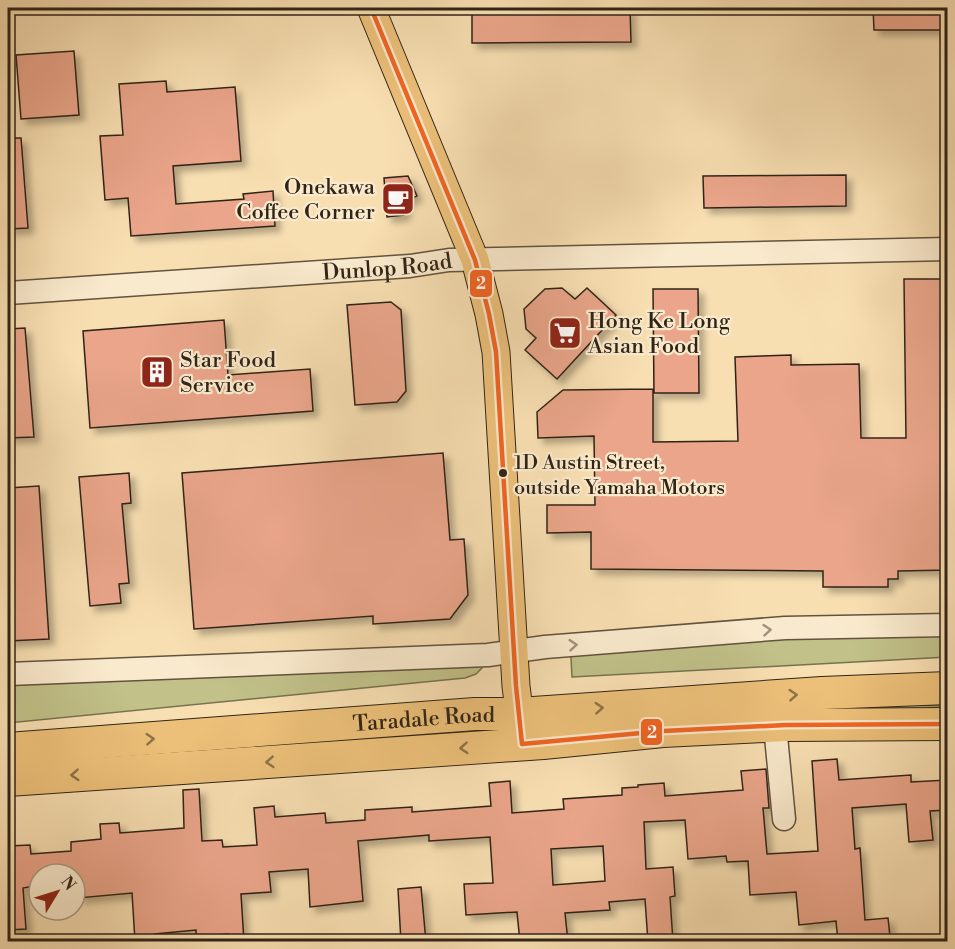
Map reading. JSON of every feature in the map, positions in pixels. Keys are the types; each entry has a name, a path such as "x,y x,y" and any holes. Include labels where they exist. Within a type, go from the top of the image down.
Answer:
{"highway":[{"name":"Taradale Road","path":"8,780 521,729 822,693 948,688"},
{"name":"Taradale Road","path":"8,749 464,715 521,729 663,731 775,726 948,724"}],"main road":[{"path":"371,8 476,260 489,314 496,352 521,729"}],"street":[{"name":"Dunlop Road","path":"8,293 410,266 449,260 948,249"},
{"path":"8,674 488,655 514,650 785,628 948,625"},
{"path":"775,726 784,819"}],"green space":[{"path":"947,623 948,657 572,677 570,639"},
{"path":"458,651 481,660 482,668 476,674 465,678 8,723 8,686"},
{"path":"884,705 947,706 947,710 883,708 576,725"},
{"path":"477,729 477,735 8,764"}],"building":[{"path":"472,8 630,8 631,42 472,43"},
{"path":"873,8 948,8 948,30 874,30"},
{"path":"74,51 79,115 21,119 16,55"},
{"path":"166,81 167,92 235,87 241,161 173,166 176,204 244,199 243,194 273,191 275,226 131,236 128,198 105,200 100,136 123,135 119,84"},
{"path":"8,138 21,138 28,228 8,229"},
{"path":"846,175 846,206 704,208 703,176"},
{"name":"Onekawa Coffee Corner","path":"408,176 417,196 406,201 404,215 387,217 384,178"},
{"path":"904,279 945,279 948,570 898,571 898,579 888,579 888,587 823,587 823,571 591,569 591,532 547,533 547,505 595,505 594,436 538,438 537,412 563,390 653,389 653,442 738,441 735,357 791,355 791,365 859,364 861,438 906,438"},
{"name":"Hong Ke Long Asian Food","path":"562,288 575,299 587,288 616,315 557,379 525,350 536,338 526,329 524,309 545,289"},
{"path":"653,289 698,289 699,393 654,393"},
{"path":"391,302 401,310 406,391 397,402 355,405 347,305"},
{"name":"Star Food Service","path":"224,320 228,375 310,369 313,411 90,428 83,331"},
{"path":"25,328 34,437 8,438 8,329"},
{"path":"443,453 450,540 464,539 468,595 450,619 373,624 373,616 194,629 182,473"},
{"path":"129,473 131,503 122,504 129,583 119,584 121,603 90,606 79,477"},
{"path":"39,486 49,639 8,641 8,488"},
{"path":"837,759 839,780 911,775 911,782 948,780 948,810 930,811 933,840 909,842 906,804 852,808 855,849 860,848 865,920 888,918 890,937 862,939 862,942 838,942 836,921 799,925 796,892 750,895 748,861 727,862 726,856 688,859 685,820 644,822 646,869 673,867 675,896 670,897 673,942 648,942 645,899 609,902 610,910 565,913 568,942 520,942 517,912 466,915 464,884 493,883 490,837 429,841 429,835 358,841 363,901 310,907 308,869 269,872 271,892 241,894 244,942 230,942 228,934 196,937 196,930 155,934 156,940 135,941 132,893 87,897 87,862 27,862 27,887 23,888 26,929 8,930 8,846 30,845 31,854 71,851 71,842 101,839 100,824 119,823 120,833 184,828 183,790 199,789 202,841 222,840 223,847 257,845 254,808 274,806 275,817 325,813 326,823 365,820 365,810 412,807 412,812 491,806 489,783 510,781 512,813 564,809 563,799 622,795 622,788 638,787 638,785 664,783 665,796 743,790 741,771 766,769 769,808 763,808 767,854 818,851 812,761","holes":["603,846 605,881 553,885 551,849"]},
{"path":"421,887 426,942 401,942 398,889"}],"transit line":[{"name":"2","path":"371,8 475,260 489,314 496,352 516,686 522,744 663,731 786,725 948,724"}],"place":[{"name":"Onekawa Coffee Corner","path":"398,199"},
{"name":"Hong Ke Long Asian Food","path":"565,333"},
{"name":"Star Food Service","path":"157,372"},
{"name":"1D Austin Street, outside Yamaha Motors","path":"503,473"}]}
